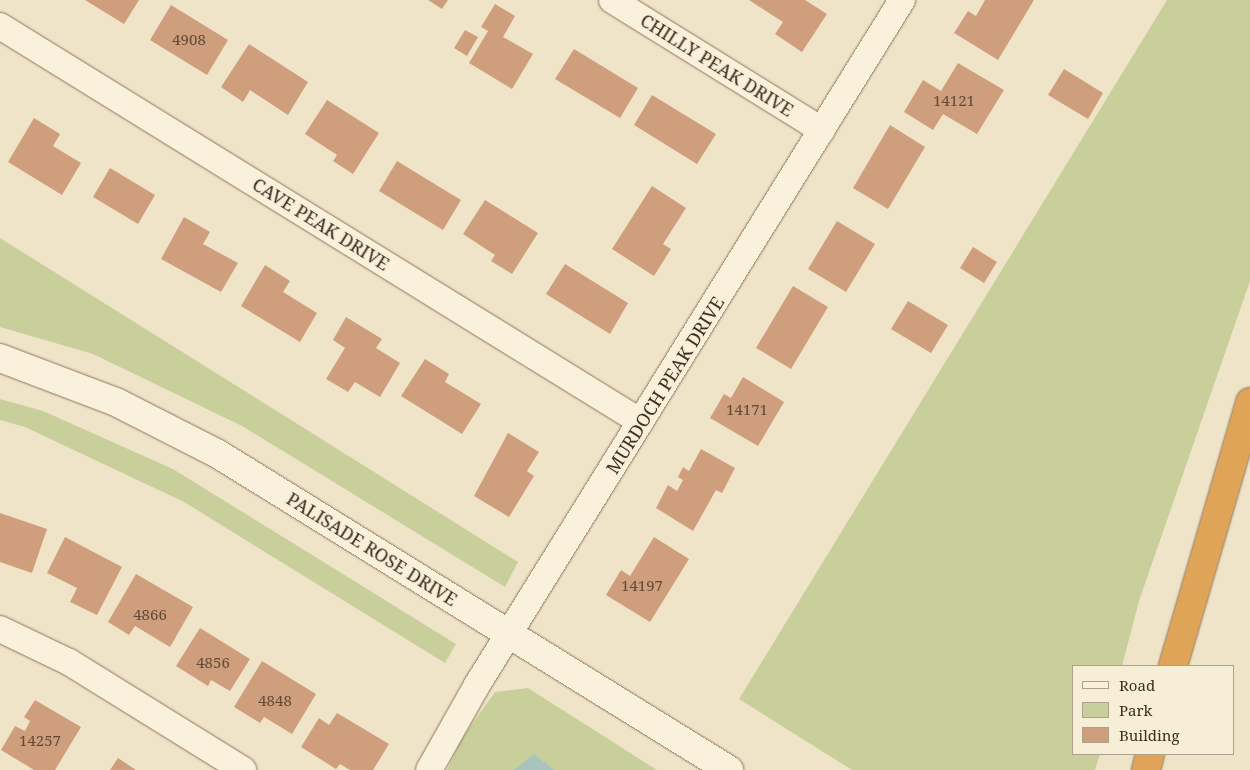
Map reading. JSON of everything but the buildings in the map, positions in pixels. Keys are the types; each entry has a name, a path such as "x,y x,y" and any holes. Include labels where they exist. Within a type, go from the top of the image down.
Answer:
{"highway":[{"path":"1173,665 1250,402"},
{"path":"1146,770 1150,755"}],"street":[{"name":"CHILLY PEAK DRIVE","path":"612,0 822,130"},
{"name":"MURDOCH PEAK DRIVE","path":"429,770 509,633 902,0"},
{"name":"CAVE PEAK DRIVE","path":"0,26 641,422"},
{"name":"PALISADE ROSE DRIVE","path":"0,358 62,379 172,428 509,633 729,770"},
{"path":"3,636 68,662 243,770"}],"green space":[{"path":"1167,0 1250,0 1250,281 1139,601 1122,665 1072,665 1072,755 1100,755 1095,770 852,770 739,699"},
{"path":"0,238 518,562 505,587 242,426 93,354 0,327"},
{"path":"0,399 43,411 173,469 456,644 445,663 184,502 25,427 0,420"},
{"path":"528,688 657,770 447,770 462,738 495,692"}],"water":[{"path":"534,754 554,770 514,770"}]}
